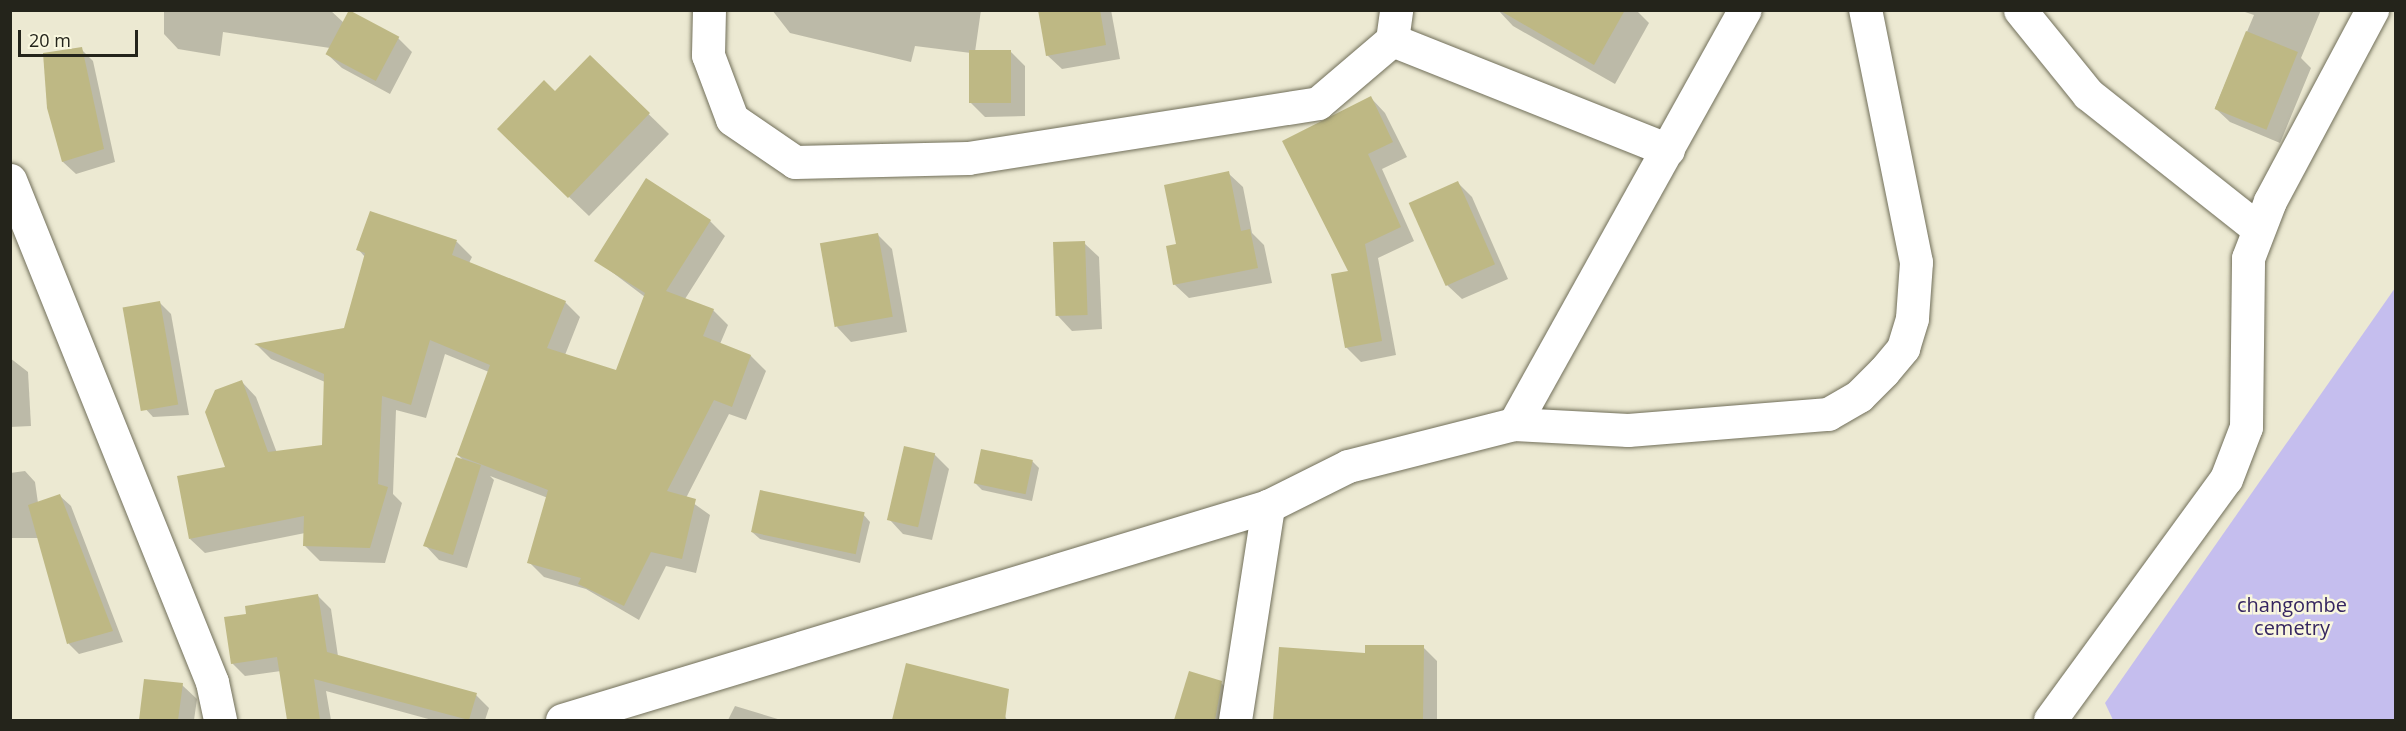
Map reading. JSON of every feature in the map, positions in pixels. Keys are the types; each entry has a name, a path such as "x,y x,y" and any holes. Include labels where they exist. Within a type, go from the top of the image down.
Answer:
{"street":[{"path":"709,10 708,55 732,119 795,162 968,158 1318,103 1394,25 1668,150"},
{"path":"1514,424 1744,10"},
{"path":"562,720 1268,506 1347,466 1514,424 1628,430 1828,414 1859,396 1884,371 1903,348 1912,318 1916,262 1865,10"},
{"path":"2020,10 2088,94 2258,228"},
{"path":"2050,720 2226,479 2246,427 2248,258 2258,228 2372,10"},
{"path":"10,180 212,682 220,720"},
{"path":"1235,720 1268,506"}],"green space":[{"name":"changombe cemetry","path":"2395,288 2395,720 2113,720 2105,703"}],"building":[{"path":"349,10 399,37 376,81 326,54"},
{"path":"1038,10 1100,10 1106,45 1046,56"},
{"path":"1499,10 1625,10 1594,65"},
{"path":"2246,31 2298,52 2266,130 2215,109"},
{"path":"82,47 104,149 62,162 47,108 43,53"},
{"path":"969,50 1011,50 1011,103 969,103"},
{"path":"590,55 650,113 568,198 497,129 544,80 555,91"},
{"path":"1371,96 1393,142 1368,154 1401,227 1365,244 1382,341 1345,348 1331,274 1348,271 1282,141"},
{"path":"1229,171 1241,231 1250,229 1258,268 1173,285 1166,246 1176,244 1164,185"},
{"path":"646,178 711,220 666,291 714,309 703,336 751,355 732,407 714,400 667,491 696,499 682,559 651,552 624,606 578,584 581,578 527,563 548,490 457,455 490,365 430,340 411,405 382,396 378,484 388,487 370,548 303,546 304,516 189,539 177,476 225,467 205,412 215,390 242,380 268,452 322,445 324,374 254,344 344,328 365,253 356,250 370,211 457,240 452,255 566,301 547,348 616,370 645,293 594,261"},
{"path":"1458,181 1495,264 1446,286 1409,203"},
{"path":"878,233 893,317 835,327 820,243"},
{"path":"1085,241 1088,315 1056,316 1053,242"},
{"path":"160,301 178,404 141,411 123,308"},
{"path":"904,446 935,453 918,527 887,520"},
{"path":"981,449 1033,460 1026,494 974,483"},
{"path":"456,457 481,465 453,555 423,546"},
{"path":"760,490 865,512 856,554 751,532"},
{"path":"60,494 113,631 67,644 28,505"},
{"path":"318,594 327,652 477,693 469,720 314,679 320,720 287,720 277,657 231,664 224,617 246,614 245,606"},
{"path":"1365,645 1424,645 1423,720 1273,720 1279,647 1365,653"},
{"path":"906,663 1009,689 1005,720 892,720"},
{"path":"1189,671 1222,681 1215,720 1174,720"},
{"path":"144,679 183,683 178,720 139,720"}]}
